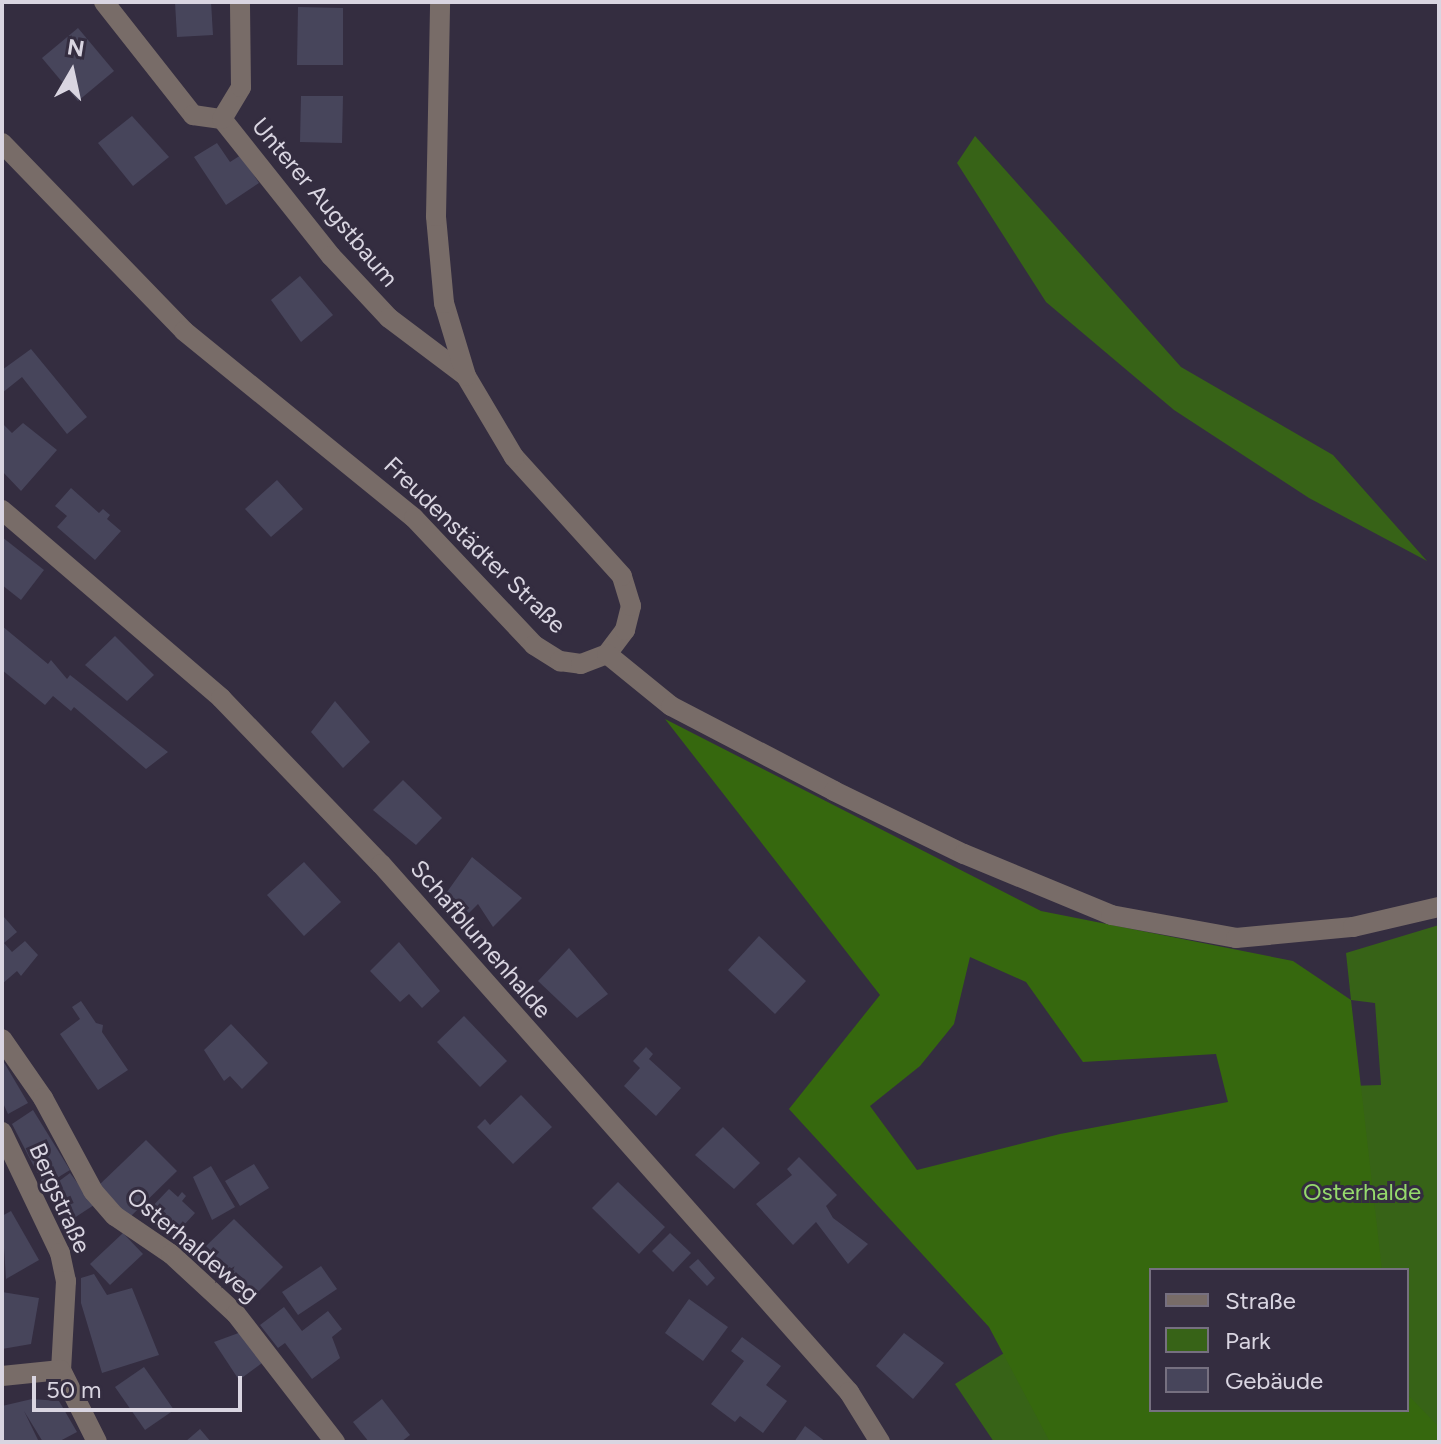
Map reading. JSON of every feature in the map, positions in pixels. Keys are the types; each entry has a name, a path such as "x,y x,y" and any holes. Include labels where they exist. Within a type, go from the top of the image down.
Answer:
{"street":[{"name":"Unterer Augstbaum","path":"104,2 193,115 222,119 331,256 389,318 466,376"},
{"name":"Unterer Augstbaum","path":"222,119 241,87 240,2"},
{"path":"440,2 436,216 444,303 466,376 514,457 622,576 631,606 625,630 607,654 671,706 834,791 964,854 1111,915 1236,938 1353,927 1439,907"},
{"name":"Freudenstädter Straße","path":"2,143 184,331 414,518 534,645 560,661 581,664 607,654"},
{"name":"Schafblumenhalde","path":"2,510 221,698 381,864 849,1392 880,1442"},
{"name":"Osterhaldeweg","path":"2,1039 43,1098 93,1191 115,1216 171,1254 236,1314 335,1442"},
{"name":"Bergstraße","path":"2,1132 60,1253 66,1281 61,1370"},
{"path":"2,1376 61,1370 97,1442"}],"green space":[{"path":"975,136 1181,367 1333,455 1427,561 1309,498 1174,410 1046,302 957,163"},
{"path":"665,719 1041,911 1293,961 1351,1000 1382,1268 1149,1268 1149,1412 1409,1412 1409,1396 1439,1427 1439,1442 1050,1442 989,1327 789,1109 880,995","holes":["970,957 1026,982 1083,1062 1216,1054 1228,1102 1060,1134 917,1170 870,1106 920,1066 954,1024"]},
{"name":"Osterhalde","path":"1439,925 1439,1442 994,1442 955,1384 1273,1183 1349,1086 1381,1085 1375,1003 1351,1000 1346,953"}],"building":[{"path":"175,2 211,2 213,35 177,37"},
{"path":"298,7 343,8 343,65 297,65"},
{"path":"78,28 114,71 78,101 42,58"},
{"path":"301,96 343,96 342,143 300,142"},
{"path":"132,116 169,157 133,186 98,143"},
{"path":"217,143 230,162 241,155 259,183 226,205 194,157"},
{"path":"300,276 333,315 301,342 271,300"},
{"path":"31,349 87,417 67,434 22,377 2,393 2,370"},
{"path":"2,423 12,433 23,423 57,450 21,491 2,471"},
{"path":"277,480 303,509 271,537 245,509"},
{"path":"71,488 99,513 103,509 110,515 107,519 121,531 95,560 57,527 67,516 55,506"},
{"path":"2,537 44,570 21,600 2,585"},
{"path":"2,626 48,664 51,660 67,679 70,675 168,752 146,769 74,707 71,711 53,696 45,705 2,670"},
{"path":"115,636 154,675 127,701 85,665"},
{"path":"335,701 370,742 343,768 311,732"},
{"path":"403,780 442,818 416,845 373,810"},
{"path":"472,857 522,898 493,927 478,904 469,913 447,892"},
{"path":"304,862 341,902 304,936 267,895"},
{"path":"4,917 17,932 4,943 12,952 25,941 38,955 21,976 17,971 2,984"},
{"path":"759,936 806,981 775,1014 728,970"},
{"path":"399,942 440,991 422,1008 409,994 400,1002 370,971"},
{"path":"569,948 608,994 577,1018 538,981"},
{"path":"81,1001 96,1023 103,1025 102,1032 128,1070 98,1090 60,1034 80,1019 72,1007"},
{"path":"464,1016 507,1061 480,1087 437,1042"},
{"path":"231,1024 268,1063 242,1089 230,1076 224,1081 204,1050"},
{"path":"646,1047 653,1054 649,1059 681,1088 656,1116 624,1086 640,1068 633,1061"},
{"path":"2,1059 28,1103 8,1114 2,1101"},
{"path":"521,1095 552,1127 513,1164 477,1127 485,1119 490,1125"},
{"path":"33,1110 70,1170 44,1186 12,1124"},
{"path":"723,1127 760,1163 734,1189 695,1155"},
{"path":"146,1140 177,1171 129,1218 98,1186"},
{"path":"799,1157 837,1195 826,1206 833,1218 868,1244 848,1264 816,1222 793,1245 756,1204 792,1175 787,1169"},
{"path":"254,1164 269,1188 240,1206 225,1181"},
{"path":"211,1166 235,1207 212,1220 193,1177"},
{"path":"70,1173 94,1205 65,1224 47,1190"},
{"path":"618,1182 665,1227 639,1254 592,1208"},
{"path":"169,1189 178,1197 182,1192 186,1196 182,1201 195,1213 173,1237 146,1213"},
{"path":"11,1211 39,1260 6,1279 2,1216"},
{"path":"234,1219 283,1267 255,1295 206,1246"},
{"path":"123,1233 143,1254 110,1285 90,1264"},
{"path":"670,1233 691,1253 673,1272 652,1251"},
{"path":"698,1259 715,1278 707,1286 689,1267"},
{"path":"321,1266 337,1289 298,1315 282,1292"},
{"path":"94,1274 107,1295 132,1288 159,1355 102,1373 81,1303 81,1278"},
{"path":"2,1292 39,1298 31,1344 2,1349"},
{"path":"689,1299 728,1327 703,1361 665,1333"},
{"path":"284,1307 302,1331 328,1311 342,1329 332,1337 340,1358 312,1379 285,1343 278,1348 260,1325"},
{"path":"244,1331 266,1360 239,1380 214,1342"},
{"path":"904,1333 944,1363 913,1399 876,1366"},
{"path":"742,1337 781,1366 766,1385 787,1401 763,1433 740,1416 735,1422 711,1404 744,1361 731,1351"},
{"path":"144,1367 174,1410 145,1430 115,1387"},
{"path":"32,1399 59,1401 77,1432 58,1442 43,1442 24,1411 39,1442 2,1442 2,1406"},
{"path":"382,1399 410,1435 401,1442 369,1442 353,1422"},
{"path":"805,1426 826,1442 794,1442"},
{"path":"200,1429 211,1442 185,1442"}]}
